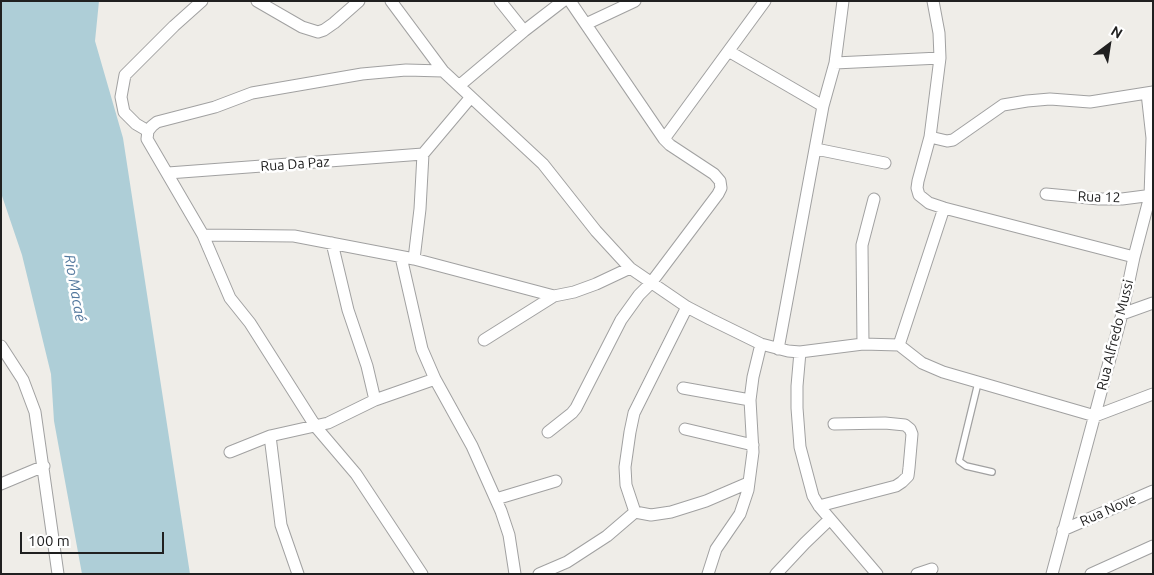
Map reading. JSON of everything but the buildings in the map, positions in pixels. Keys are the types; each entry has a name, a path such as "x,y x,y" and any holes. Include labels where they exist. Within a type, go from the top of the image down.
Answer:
{"street":[{"path":"148,132 136,124 124,112 121,97 125,75 202,1"},
{"path":"258,1 302,27 318,32 334,23 358,1"},
{"path":"391,1 444,71 543,164 596,230 630,268 688,307 761,344 778,349 800,352 863,344 899,345 922,363 943,372 1095,416 1153,394"},
{"path":"500,1 524,31"},
{"path":"460,85 563,1"},
{"path":"548,432 572,413 581,402 610,338 621,320 639,295 651,283 721,188 720,181 714,174 664,140 570,1"},
{"path":"586,24 635,1"},
{"path":"664,140 730,52 765,1"},
{"path":"778,349 823,106 835,63 843,1"},
{"path":"933,1 939,33 940,58 930,137 920,167 917,188 919,195 923,199 944,208 1134,258"},
{"path":"730,52 823,106"},
{"path":"835,63 940,58"},
{"path":"422,574 356,474 316,427 250,323 230,298 203,235 147,139 148,132 157,122 214,107 252,93 362,74 406,70 444,71"},
{"path":"930,137 941,140 953,140 1003,105 1050,100 1090,102 1150,92"},
{"name":"Rua Alfredo Mussi","path":"1052,574 1122,314 1134,258 1151,195 1152,138 1150,92"},
{"path":"414,259 420,209 422,154 471,97"},
{"path":"816,149 885,163"},
{"name":"Rua Da Paz","path":"168,173 422,154"},
{"name":"Rua 12","path":"1046,194 1107,199 1151,195"},
{"path":"863,344 862,245 874,199"},
{"path":"899,345 944,208"},
{"path":"203,235 294,236 414,259 554,296"},
{"path":"332,243 348,310 367,366 375,400"},
{"path":"401,257 422,349 434,379 445,395 472,446 496,499 508,535 515,574"},
{"path":"484,340 554,296 574,292 596,284 630,268"},
{"path":"1122,314 1153,303"},
{"path":"635,512 626,485 625,467 634,414 688,307"},
{"path":"708,574 716,549 740,514 744,502 753,445 750,400 761,344"},
{"path":"1,346 23,380 35,412 58,574"},
{"path":"800,352 796,400 800,447 810,489 818,506 877,574"},
{"path":"230,452 270,436 328,423 375,400 434,379"},
{"path":"683,388 750,400"},
{"path":"818,506 896,486 908,476 912,434 905,425 885,423 834,424"},
{"path":"686,429 753,445"},
{"path":"270,436 281,525 298,574"},
{"path":"1,484 44,466"},
{"path":"496,499 556,481"},
{"path":"635,512 651,515 670,512 706,501 748,483"},
{"name":"Rua Nove","path":"1063,530 1153,491"},
{"path":"540,574 567,562 608,536 635,512"},
{"path":"776,574 805,542 830,519"},
{"path":"1091,574 1153,546"},
{"path":"917,574 932,568"}],"lane":[{"path":"978,383 959,461 966,466 992,472"}],"water":[{"name":"Rio Macaé","path":"1,1 99,1 95,41 123,138 190,574 82,574 54,421 51,374 22,255 1,193"}]}
